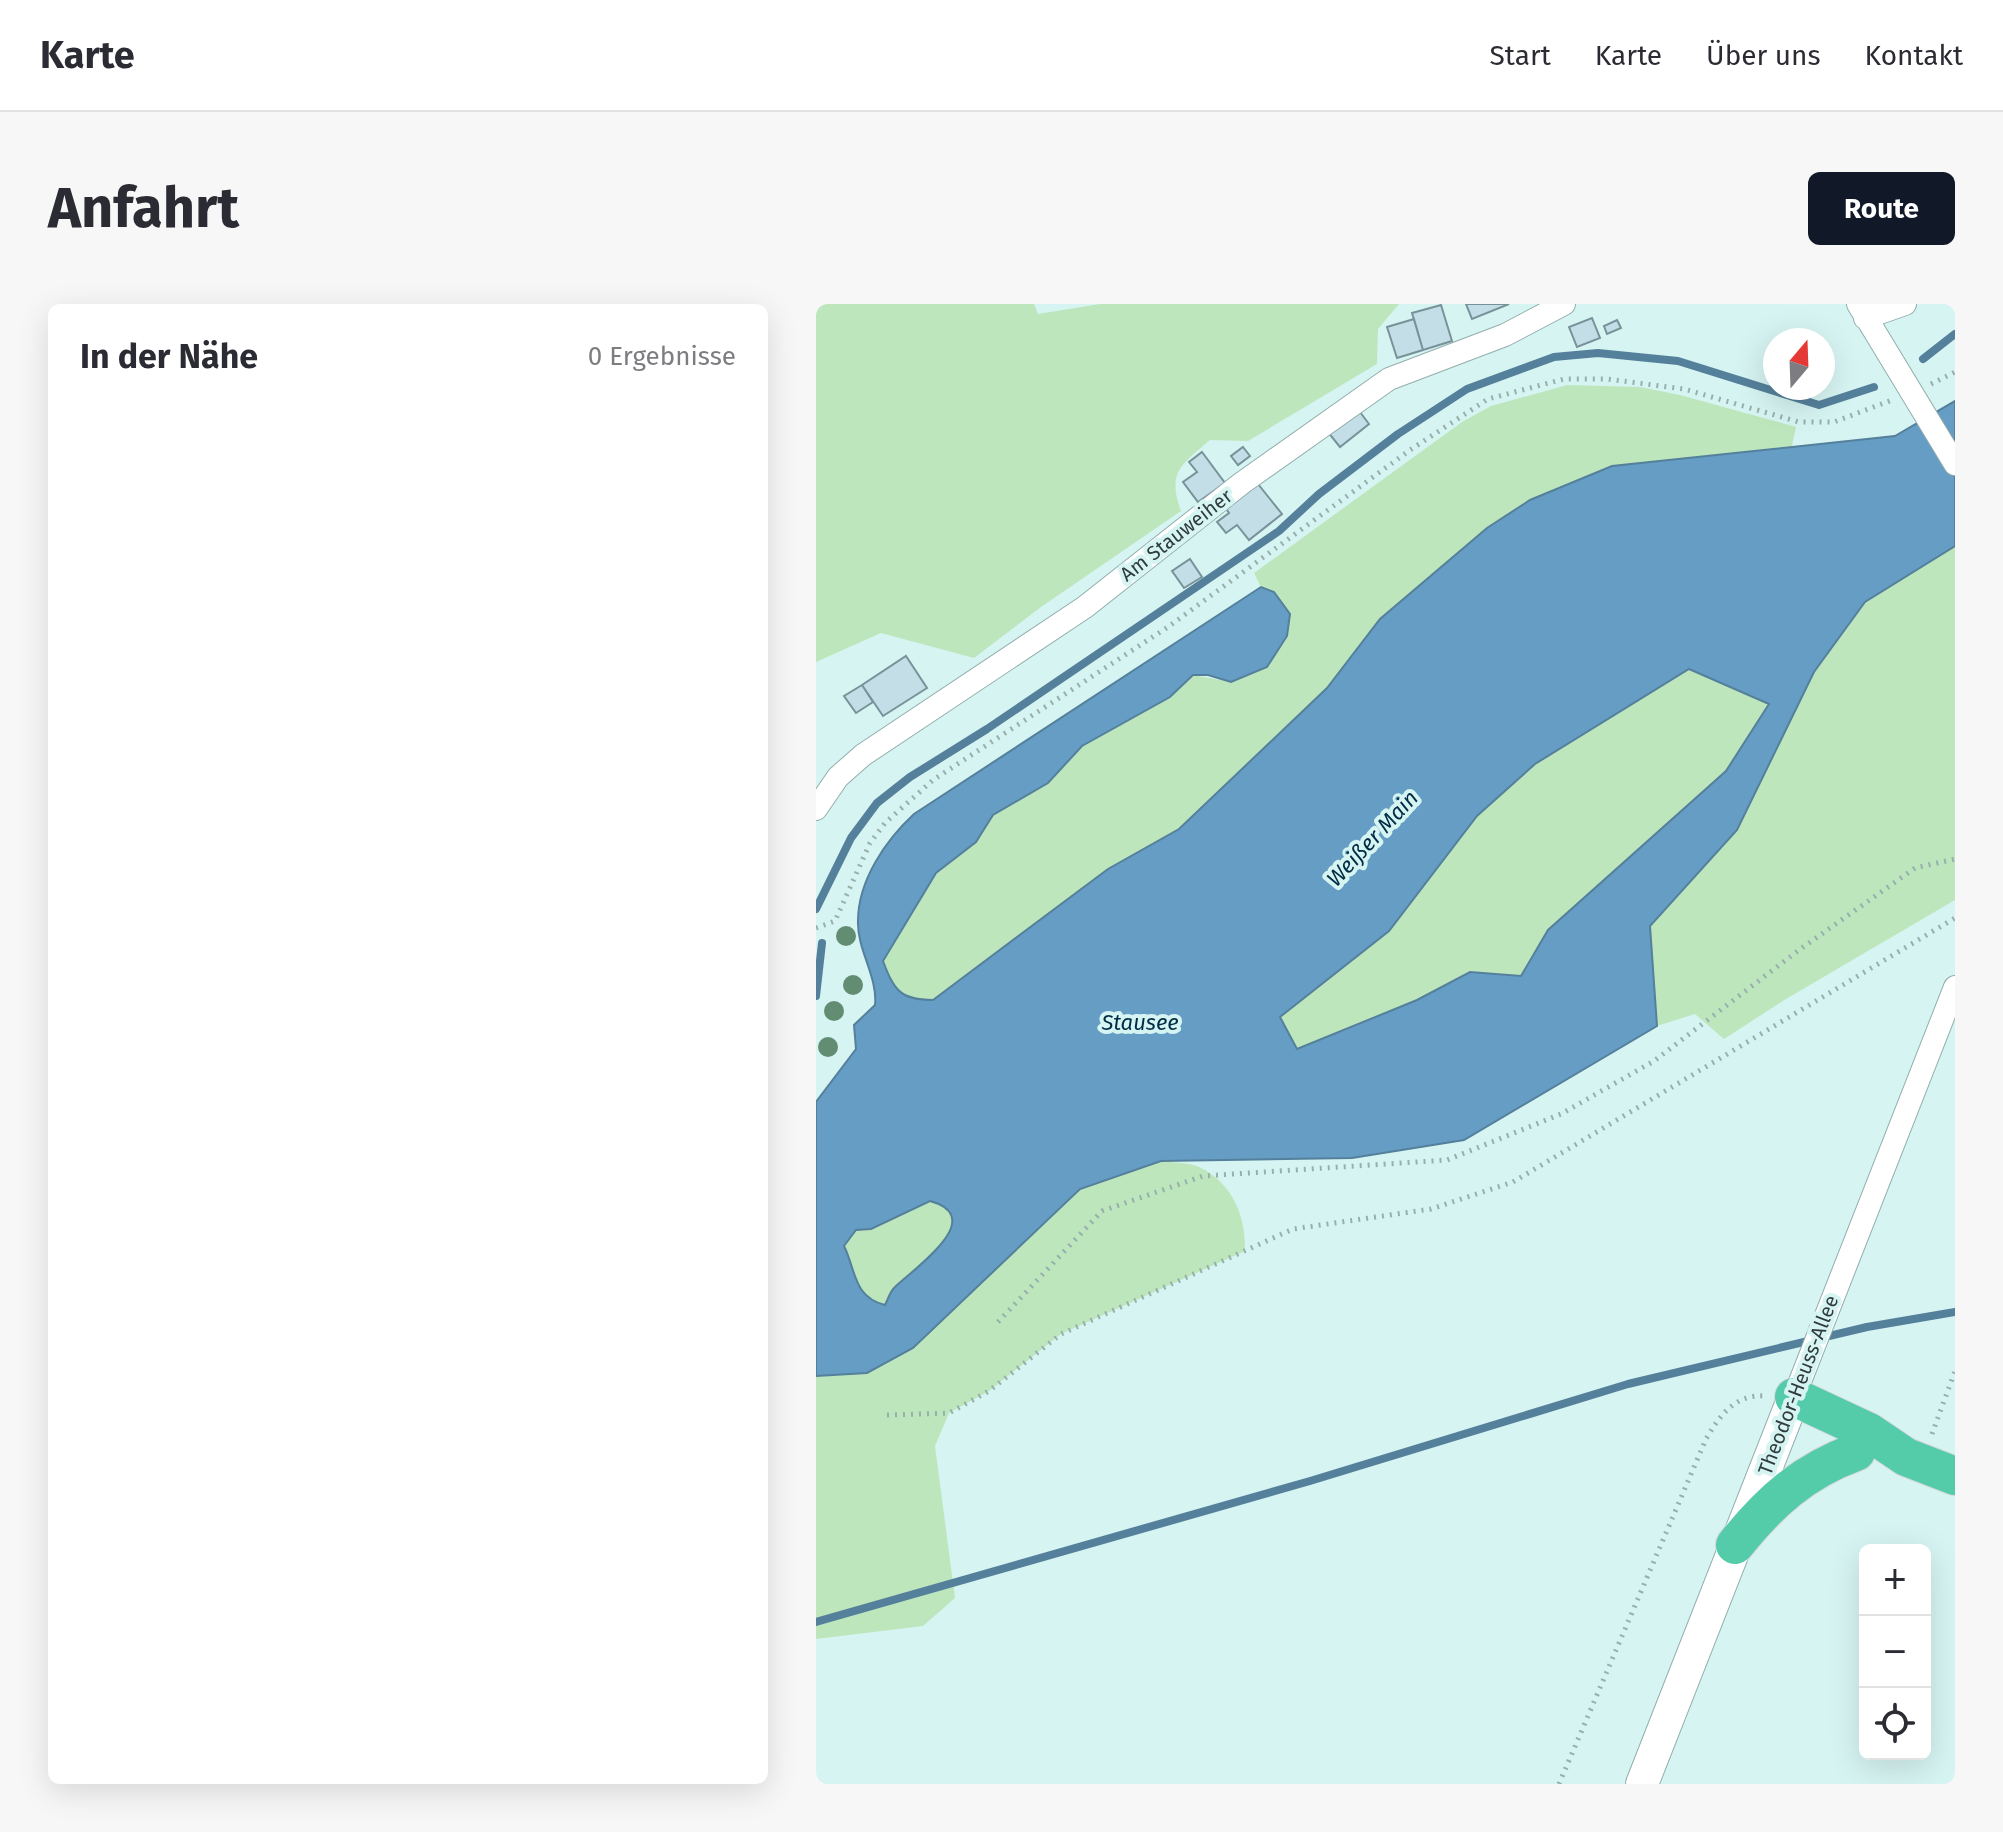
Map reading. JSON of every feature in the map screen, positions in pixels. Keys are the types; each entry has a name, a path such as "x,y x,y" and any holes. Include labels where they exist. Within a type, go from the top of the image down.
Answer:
{"highway":[{"path":"1789,1410 1856,1452 1927,1465"},
{"path":"1789,1410 1869,1432 1927,1465"},
{"path":"1735,1545 1766,1506 1804,1475 1856,1452"}],"main road":[{"name":"Theodor-Heuss-Allee","path":"1642,1784 1789,1410"}],"street":[{"name":"Am Stauweiher","path":"816,809 838,777 863,755 1085,607 1242,483 1389,379 1505,335 1564,304"},
{"path":"1905,304 1862,311 1914,402 1955,464"},
{"name":"Theodor-Heuss-Allee","path":"1789,1410 1955,987"}],"path":[{"path":"816,928 835,921 850,880 885,823 933,780 1168,627 1398,458 1459,415 1488,399 1564,379 1607,379 1684,389 1799,422 1834,422 1914,402"},
{"path":"998,1322 1102,1211 1203,1176 1447,1160 1561,1114 1654,1061 1799,950 1915,868 1955,859"},
{"path":"887,1415 949,1413 989,1391 1061,1334 1293,1229 1431,1209 1513,1182 1955,918"},
{"path":"1927,1465 1955,1371"},
{"path":"1559,1784 1706,1439 1724,1409 1756,1395 1789,1410"}],"green space":[{"path":"816,304 1034,304 1038,314 1100,304 1399,304 1378,329 1377,364 1248,441 1210,440 1179,470 1176,487 1181,511 1041,607 974,658 881,633 816,662"},
{"path":"1567,385 1640,387 1680,395 1796,427 1792,446 1612,466 1380,619 1327,688 1179,829 1108,869 933,1000 913,998 895,986 883,961 934,876 976,842 993,815 1048,783 1082,746 1170,697 1193,675 1231,682 1248,674 1274,592 1261,587 1254,573 1462,422 1491,406"},
{"path":"1955,546 1955,900 1724,1039 1695,1014 1657,1026 1650,926 1737,830 1814,672 1865,602"},
{"path":"1690,669 1769,704 1726,771 1548,930 1521,976 1470,972 1417,1000 1297,1050 1280,1017 1389,931 1477,816 1535,764"},
{"path":"1161,1161 1195,1165 1221,1182 1240,1214 1245,1251 1061,1334 989,1391 949,1413 935,1446 955,1598 923,1626 816,1639 816,1376 867,1373 913,1348 1080,1189"},
{"path":"930,1201 946,1209 952,1220 949,1232 928,1258 894,1288 885,1305 875,1301 857,1282 844,1246 856,1230 871,1229"}],"water":[{"name":"Stausee","path":"1955,401 1955,546 1865,602 1814,672 1737,830 1650,926 1657,1026 1464,1140 1352,1158 1161,1161 1080,1189 913,1348 867,1373 816,1376 816,1102 856,1049 854,1025 875,1005 873,984 859,932 859,906 868,876 884,848 914,814 1261,587 1274,592 1290,614 1287,636 1267,667 1231,682 1208,675 1193,675 1170,697 1082,746 1048,783 993,815 976,842 936,873 883,961 900,991 913,998 933,1000 1108,869 1179,829 1327,688 1380,619 1487,528 1530,500 1612,466 1895,436","holes":["1689,669 1769,704 1726,771 1548,930 1521,976 1470,972 1417,1000 1297,1049 1280,1017 1389,931 1477,816 1535,764","930,1201 947,1209 952,1220 949,1232 928,1258 894,1288 885,1305 875,1301 857,1282 844,1246 856,1230 871,1229"]}],"building":[{"path":"1466,304 1509,304 1472,319"},
{"path":"1441,305 1452,341 1423,350 1412,313"},
{"path":"1592,318 1600,338 1577,347 1569,327"},
{"path":"1414,319 1423,350 1397,358 1387,327"},
{"path":"1617,320 1621,328 1607,334 1604,326"},
{"path":"1357,408 1369,424 1340,447 1327,431"},
{"path":"1243,447 1250,456 1238,465 1231,456"},
{"path":"1202,452 1225,483 1198,502 1183,482 1197,472 1189,462"},
{"path":"1254,479 1282,514 1249,540 1237,525 1226,533 1217,522 1229,513 1223,504"},
{"path":"1190,559 1202,577 1184,588 1172,571"},
{"path":"906,656 927,688 883,716 862,685"},
{"path":"862,685 873,702 856,713 844,696"}],"waterway":[{"path":"1923,359 1955,334"},
{"path":"816,909 851,838 877,803 910,777 987,729 1279,531 1319,494 1398,434 1467,389 1554,357 1598,353 1678,361 1819,405 1874,387"},
{"path":"816,996 822,943"},
{"path":"816,1622 1310,1481 1628,1384 1867,1327 1955,1312"}],"water label":[{"name":"Weißer Main","path":"1372,838"}]}
